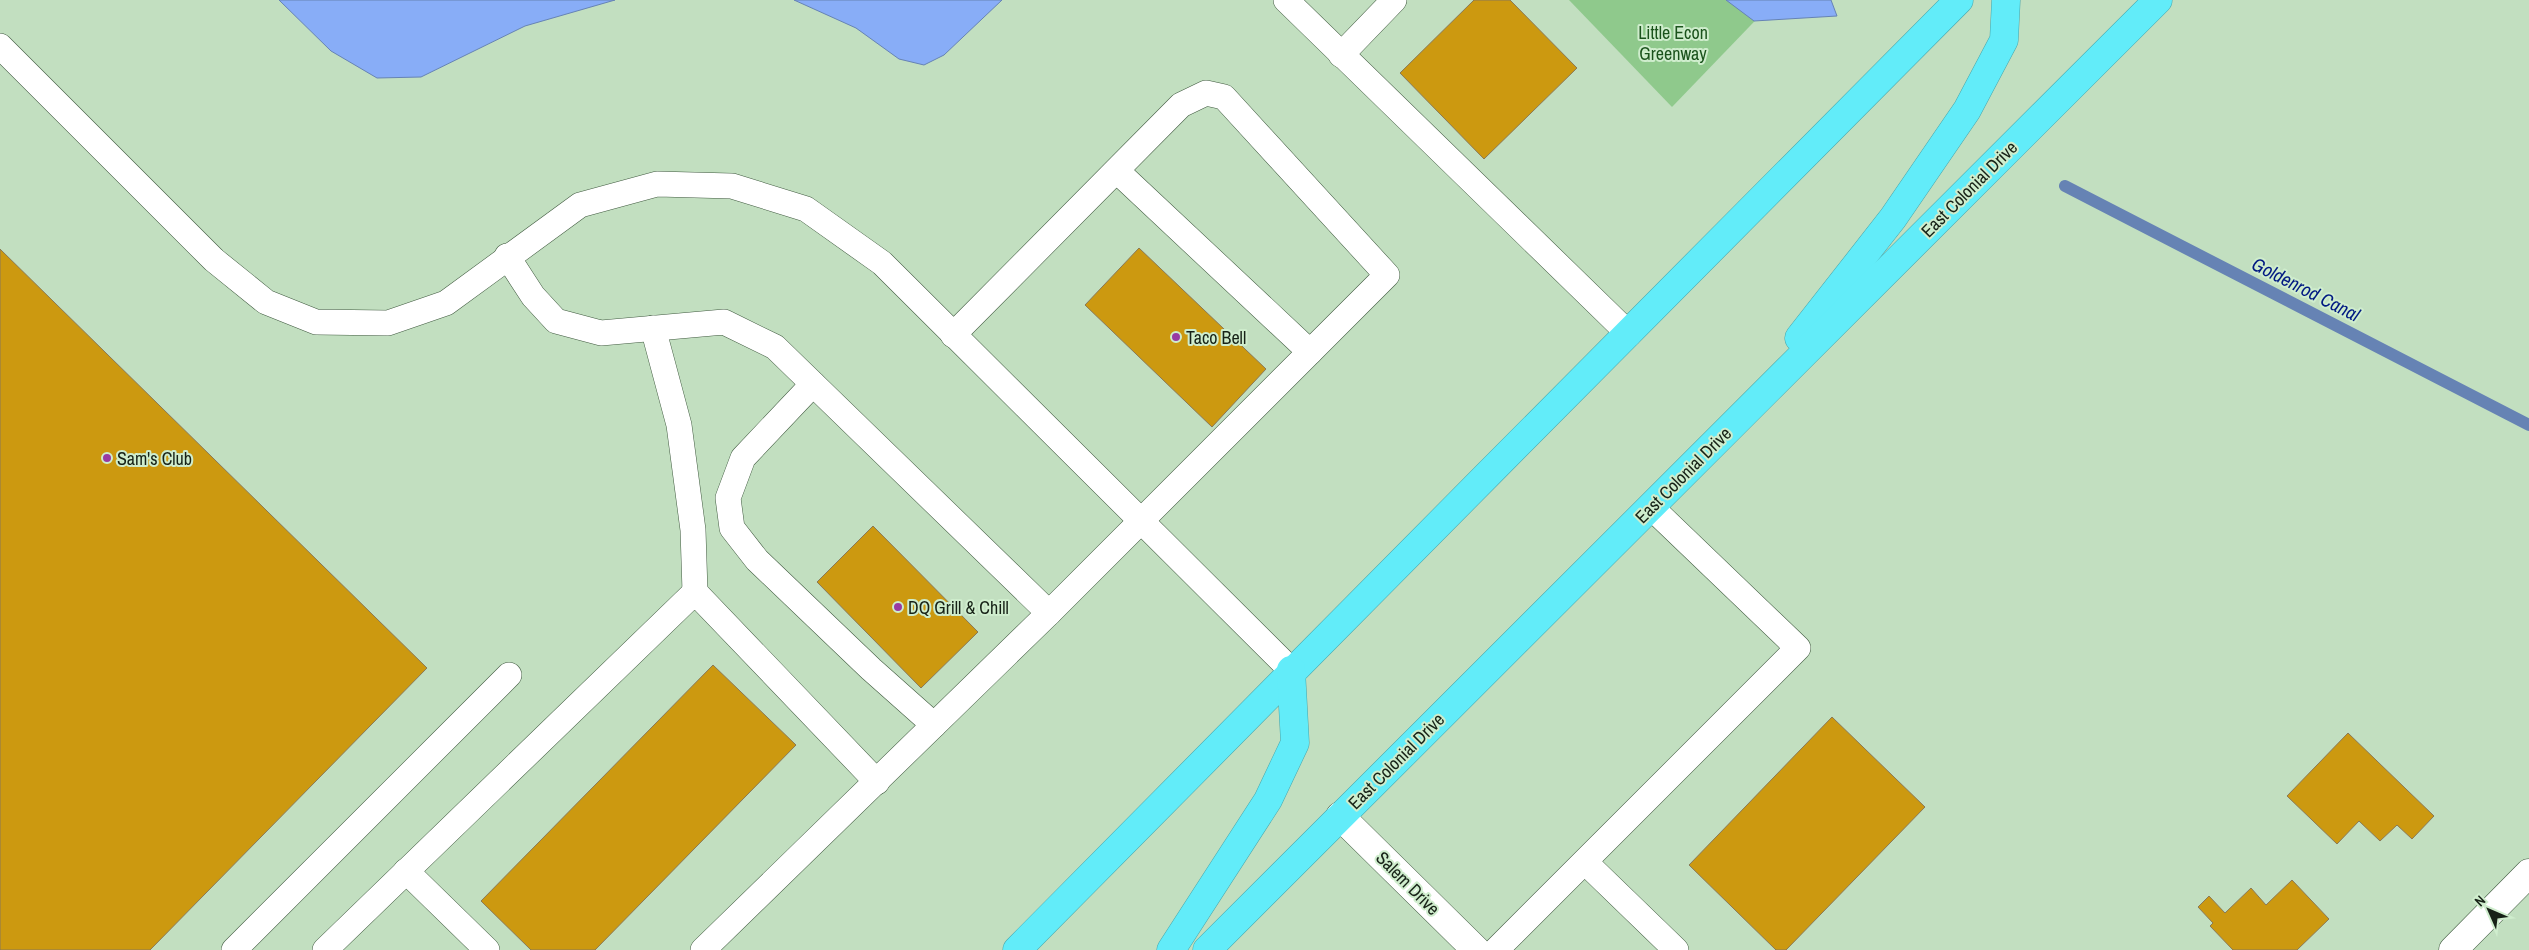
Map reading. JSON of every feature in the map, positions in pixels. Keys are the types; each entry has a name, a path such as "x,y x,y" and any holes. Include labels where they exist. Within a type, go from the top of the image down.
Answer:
{"highway":[{"path":"1017,950 1291,670 1629,334 1959,0"},
{"path":"1723,436 1894,218 1967,110 2004,40 2006,0"},
{"name":"East Colonial Drive","path":"1207,950 1723,436 2134,11 2158,0"},
{"path":"1172,950 1268,800 1295,743 1291,670"}],"street":[{"name":"Salem Drive","path":"1340,816 1476,950"},
{"path":"2453,950 2529,873"}],"lane":[{"path":"1286,0 1629,334"},
{"path":"1341,55 1394,0"},
{"path":"0,46 214,260 266,302 316,322 388,323 446,303 507,256 580,205 657,184 732,186 806,208 882,264 1291,670"},
{"path":"703,950 1049,613 1387,275 1224,97 1206,93 1181,105 954,335"},
{"path":"1117,170 1310,352"},
{"path":"507,256 533,296 556,321 601,333 724,322 775,347 1049,613"},
{"path":"653,328 678,425 693,530 695,592 876,782"},
{"path":"813,384 743,458 728,498 732,528 757,560 870,669 934,725"},
{"path":"1496,950 1798,648 1651,507"},
{"path":"325,950 695,592"},
{"path":"234,950 509,675"},
{"path":"1585,862 1676,950"},
{"path":"406,871 487,950"}],"green space":[{"name":"Little Econ Greenway","path":"1569,0 1775,0 1672,107"}],"water":[{"path":"279,0 615,0 525,26 421,77 377,78 331,51"},
{"path":"794,0 1002,0 944,55 924,65 899,59 856,28"},
{"path":"1726,0 1831,0 1837,16 1754,21"}],"building":[{"path":"1474,0 1510,0 1577,68 1484,159 1400,73"},
{"name":"Taco Bell","path":"1139,248 1266,369 1212,427 1085,305"},
{"name":"Sam's Club","path":"0,249 427,668 150,950 0,950"},
{"name":"DQ Grill & Chill","path":"873,526 978,632 921,688 817,582"},
{"path":"713,665 796,745 595,950 531,950 481,901"},
{"path":"1832,717 1925,807 1786,950 1776,950 1689,865"},
{"path":"2348,733 2434,816 2412,839 2397,825 2380,841 2359,821 2337,844 2287,796"},
{"path":"2292,880 2329,919 2297,950 2233,950 2210,926 2213,923 2198,907 2209,896 2225,913 2251,888 2266,905"}],"waterway":[{"name":"Goldenrod Canal","path":"2065,186 2529,425"}],"place":[{"name":"Taco Bell","path":"1176,337"},
{"name":"Sam's Club","path":"107,458"},
{"name":"DQ Grill & Chill","path":"898,607"}]}
